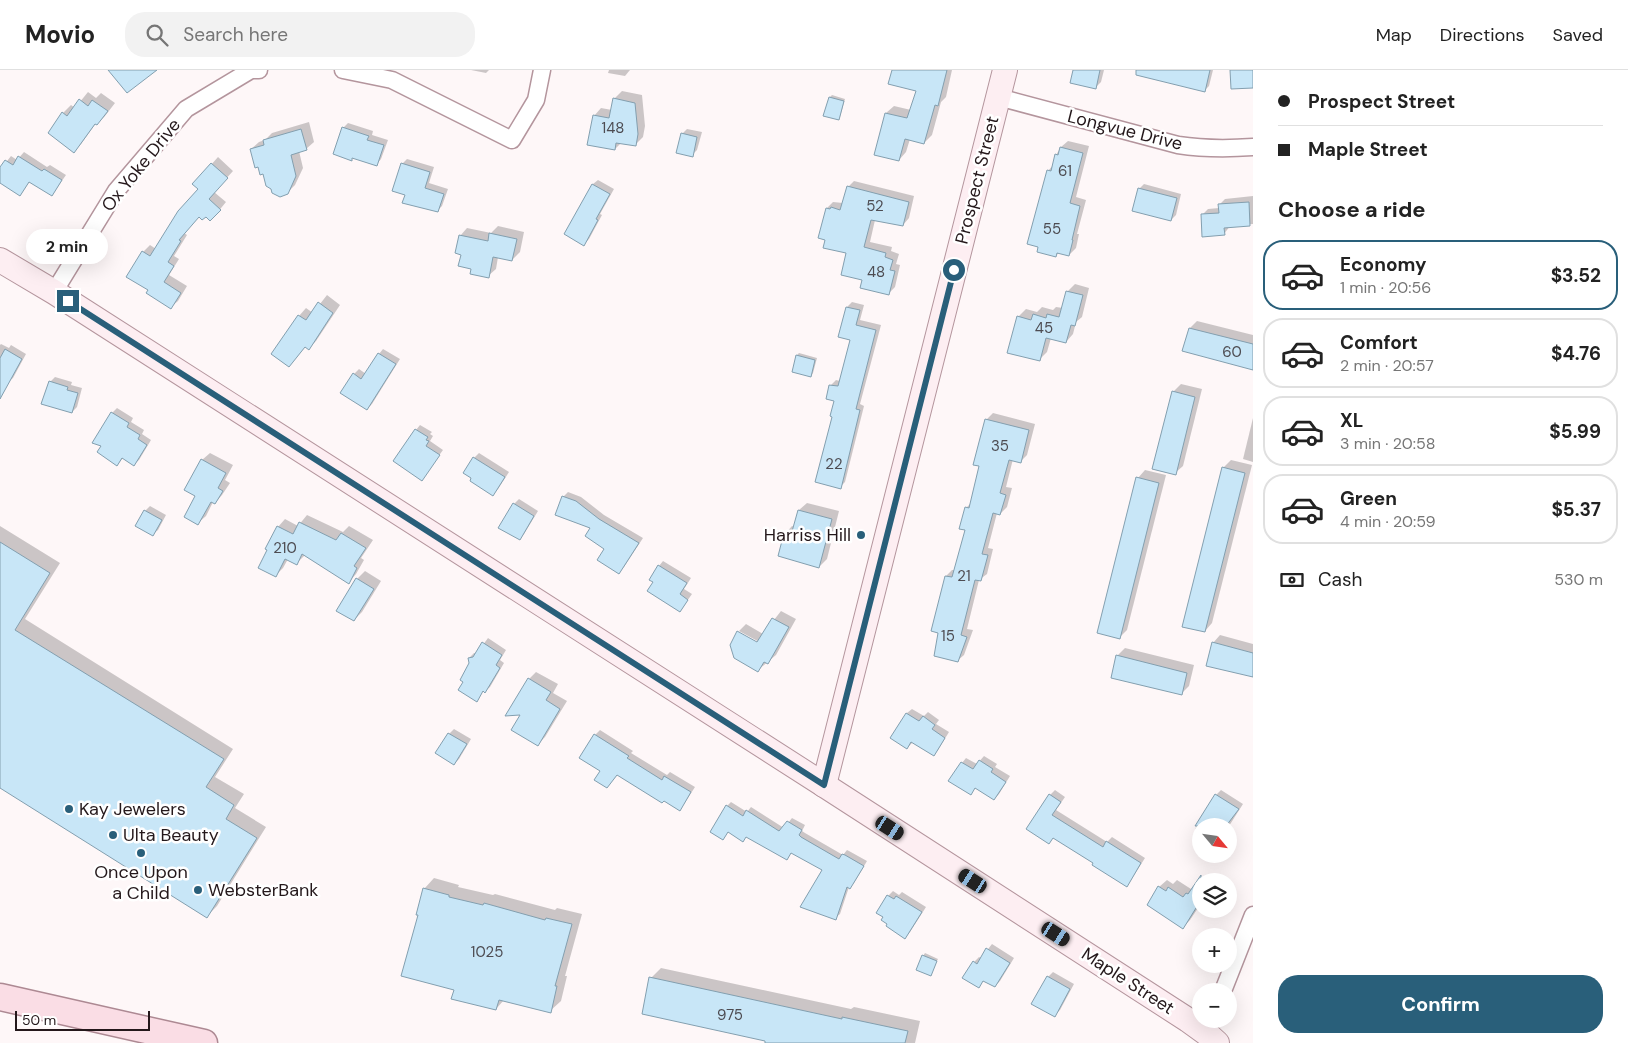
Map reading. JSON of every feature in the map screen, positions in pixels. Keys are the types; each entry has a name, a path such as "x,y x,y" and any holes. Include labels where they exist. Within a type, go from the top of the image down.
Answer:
{"main road":[{"name":"Prospect Street","path":"824,785 1005,70"},
{"name":"Maple Street","path":"0,260 54,292 1212,1032"},
{"path":"0,997 204,1043"}],"street":[{"name":"Ox Yoke Drive","path":"54,292 116,191 186,109 251,70 259,70"},
{"path":"343,70 392,80 512,140 536,100 542,70"},
{"name":"Longvue Drive","path":"998,97 1178,145 1223,150 1253,147"},
{"path":"1226,983 1253,915"}],"building":[{"path":"108,70 157,70 127,93"},
{"path":"892,70 947,70 938,106 935,105 924,144 905,139 899,161 874,155 885,113 907,118 916,91 888,84"},
{"path":"1073,70 1100,70 1096,89 1070,83"},
{"path":"1136,70 1210,70 1205,92 1136,75"},
{"path":"1230,70 1253,70 1253,88 1231,89"},
{"path":"829,97 844,101 839,120 823,116"},
{"path":"613,98 635,103 638,134 636,146 616,143 615,150 587,145 593,115 609,118"},
{"path":"79,99 88,106 92,100 108,111 97,125 95,124 74,153 48,133 62,112 67,116"},
{"path":"342,127 369,136 367,140 384,145 377,166 352,158 352,161 333,154"},
{"path":"301,129 307,150 291,155 296,176 288,194 280,197 272,193 271,189 266,186 263,174 260,175 258,167 255,168 250,149 264,145 263,140"},
{"path":"681,133 697,137 693,157 676,153"},
{"path":"1060,147 1083,153 1070,203 1080,206 1069,256 1057,253 1056,257 1037,252 1038,247 1027,244 1047,170 1051,171 1055,154 1058,155"},
{"path":"18,156 42,171 44,169 62,180 52,196 29,182 20,196 0,183 0,167 5,160 13,165"},
{"path":"211,163 228,178 209,199 221,210 210,221 206,217 202,220 199,217 179,240 181,241 168,262 174,266 164,282 181,293 171,309 146,293 148,290 126,277 142,251 150,256 178,211 198,189 192,184"},
{"path":"401,163 430,172 425,188 444,194 438,212 402,203 405,195 392,191"},
{"path":"592,184 610,194 584,246 564,234"},
{"path":"847,186 909,202 903,226 871,220 864,247 886,253 885,257 893,260 890,270 895,271 889,295 860,288 862,280 841,275 846,253 823,248 825,240 818,238 826,208 830,209 831,207 840,210"},
{"path":"1138,188 1177,198 1171,221 1132,211"},
{"path":"1249,202 1250,226 1224,228 1225,235 1202,237 1201,214 1219,213 1218,204"},
{"path":"489,233 517,239 512,261 493,257 489,278 470,274 471,269 458,266 461,255 455,253 459,235 488,241"},
{"path":"1066,291 1083,295 1075,326 1071,325 1066,343 1046,338 1040,361 1007,353 1017,316 1031,320 1033,314 1046,318 1047,314 1059,317"},
{"path":"318,302 333,313 309,350 305,347 289,367 271,354 298,315 306,320"},
{"path":"846,307 860,310 856,325 876,330 856,409 860,410 841,489 815,482 832,417 830,416 834,401 826,399 829,385 838,386 850,340 838,337"},
{"path":"1189,328 1253,344 1253,370 1182,351"},
{"path":"5,349 22,359 0,399 0,358"},
{"path":"378,353 396,364 367,410 340,393 353,373 361,379"},
{"path":"796,355 815,360 811,377 792,372"},
{"path":"49,381 68,387 67,390 78,393 72,413 41,404"},
{"path":"1172,391 1195,397 1176,475 1152,469"},
{"path":"111,412 129,423 127,427 140,435 138,439 147,445 134,466 122,458 117,466 97,452 101,446 92,443"},
{"path":"985,419 1029,430 1021,463 1009,460 1000,493 1006,495 1000,515 993,513 982,554 988,555 981,581 975,580 961,635 967,637 958,662 934,656 938,633 931,631 945,576 952,577 965,530 959,529 965,507 969,508 979,466 973,465"},
{"path":"415,429 428,437 426,440 429,441 426,446 440,455 422,481 393,461"},
{"path":"473,457 505,477 493,496 470,481 471,478 463,473"},
{"path":"201,459 226,473 218,488 223,491 215,504 211,502 198,525 184,517 195,496 184,490"},
{"path":"1222,467 1245,473 1205,632 1182,627"},
{"path":"1136,477 1159,483 1120,639 1097,633"},
{"path":"562,496 576,501 599,519 639,543 619,574 597,560 604,549 585,536 590,528 555,515"},
{"path":"513,503 534,516 520,540 498,528"},
{"path":"144,510 162,520 153,536 135,526"},
{"path":"798,510 832,519 819,568 778,556 784,533 791,535"},
{"path":"299,522 336,540 341,533 366,548 354,566 357,568 349,584 302,554 297,565 285,559 276,577 258,568 277,526 293,534"},
{"path":"0,542 50,573 15,630 224,759 206,787 234,805 226,819 257,838 207,918 0,788"},
{"path":"658,565 687,583 680,594 688,600 680,612 647,591 653,582 649,580"},
{"path":"356,578 374,589 354,621 336,611"},
{"path":"772,618 789,627 768,664 764,662 758,672 734,658 730,645 737,631 757,642"},
{"path":"482,642 502,655 496,665 500,668 485,693 483,691 477,702 458,690 463,682 460,680 469,663 468,658 473,657"},
{"path":"1212,642 1253,653 1253,677 1206,666"},
{"path":"1116,655 1187,673 1182,695 1111,678"},
{"path":"528,678 551,692 546,700 560,709 538,746 511,730 520,715 505,716"},
{"path":"906,713 919,721 923,716 935,725 932,729 945,738 934,756 911,742 907,749 890,738"},
{"path":"448,733 467,744 454,765 435,753"},
{"path":"594,734 662,780 664,776 691,792 680,811 664,801 662,803 617,775 607,788 594,780 600,771 579,758"},
{"path":"979,760 993,769 991,772 1006,782 994,800 975,788 971,795 948,781 961,762 973,769"},
{"path":"1049,794 1061,802 1052,815 1103,847 1106,841 1141,863 1127,887 1053,838 1049,844 1026,829"},
{"path":"1215,794 1239,809 1232,818 1200,818"},
{"path":"726,805 743,816 746,810 779,831 787,821 802,830 799,835 801,837 839,859 842,854 864,866 850,889 847,887 836,920 800,907 822,870 791,853 787,860 746,837 743,842 728,832 723,840 710,832"},
{"path":"1158,886 1166,891 1168,887 1183,897 1186,893 1188,894 1192,888 1192,914 1183,929 1147,905"},
{"path":"423,888 449,895 449,897 483,905 484,903 545,920 546,918 572,924 555,986 557,986 551,1013 499,1000 496,1010 451,999 454,990 401,976 418,915 416,915"},
{"path":"887,895 894,899 896,896 922,912 905,939 886,926 887,924 881,920 883,917 876,913"},
{"path":"986,948 1010,963 995,987 983,981 979,988 962,978 973,961 977,964"},
{"path":"922,955 937,961 931,976 916,970"},
{"path":"1047,976 1070,989 1055,1017 1031,1004"},
{"path":"649,977 842,1019 842,1017 908,1031 905,1043 765,1043 765,1041 642,1014"}],"place":[{"name":"Harriss Hill","path":"861,535"},
{"name":"Kay Jewelers","path":"69,809"},
{"name":"Ulta Beauty","path":"113,835"},
{"name":"Once Upon a Child","path":"141,853"},
{"name":"WebsterBank","path":"198,890"}],"route":[{"path":"68,301 824,785 954,270"}]}
